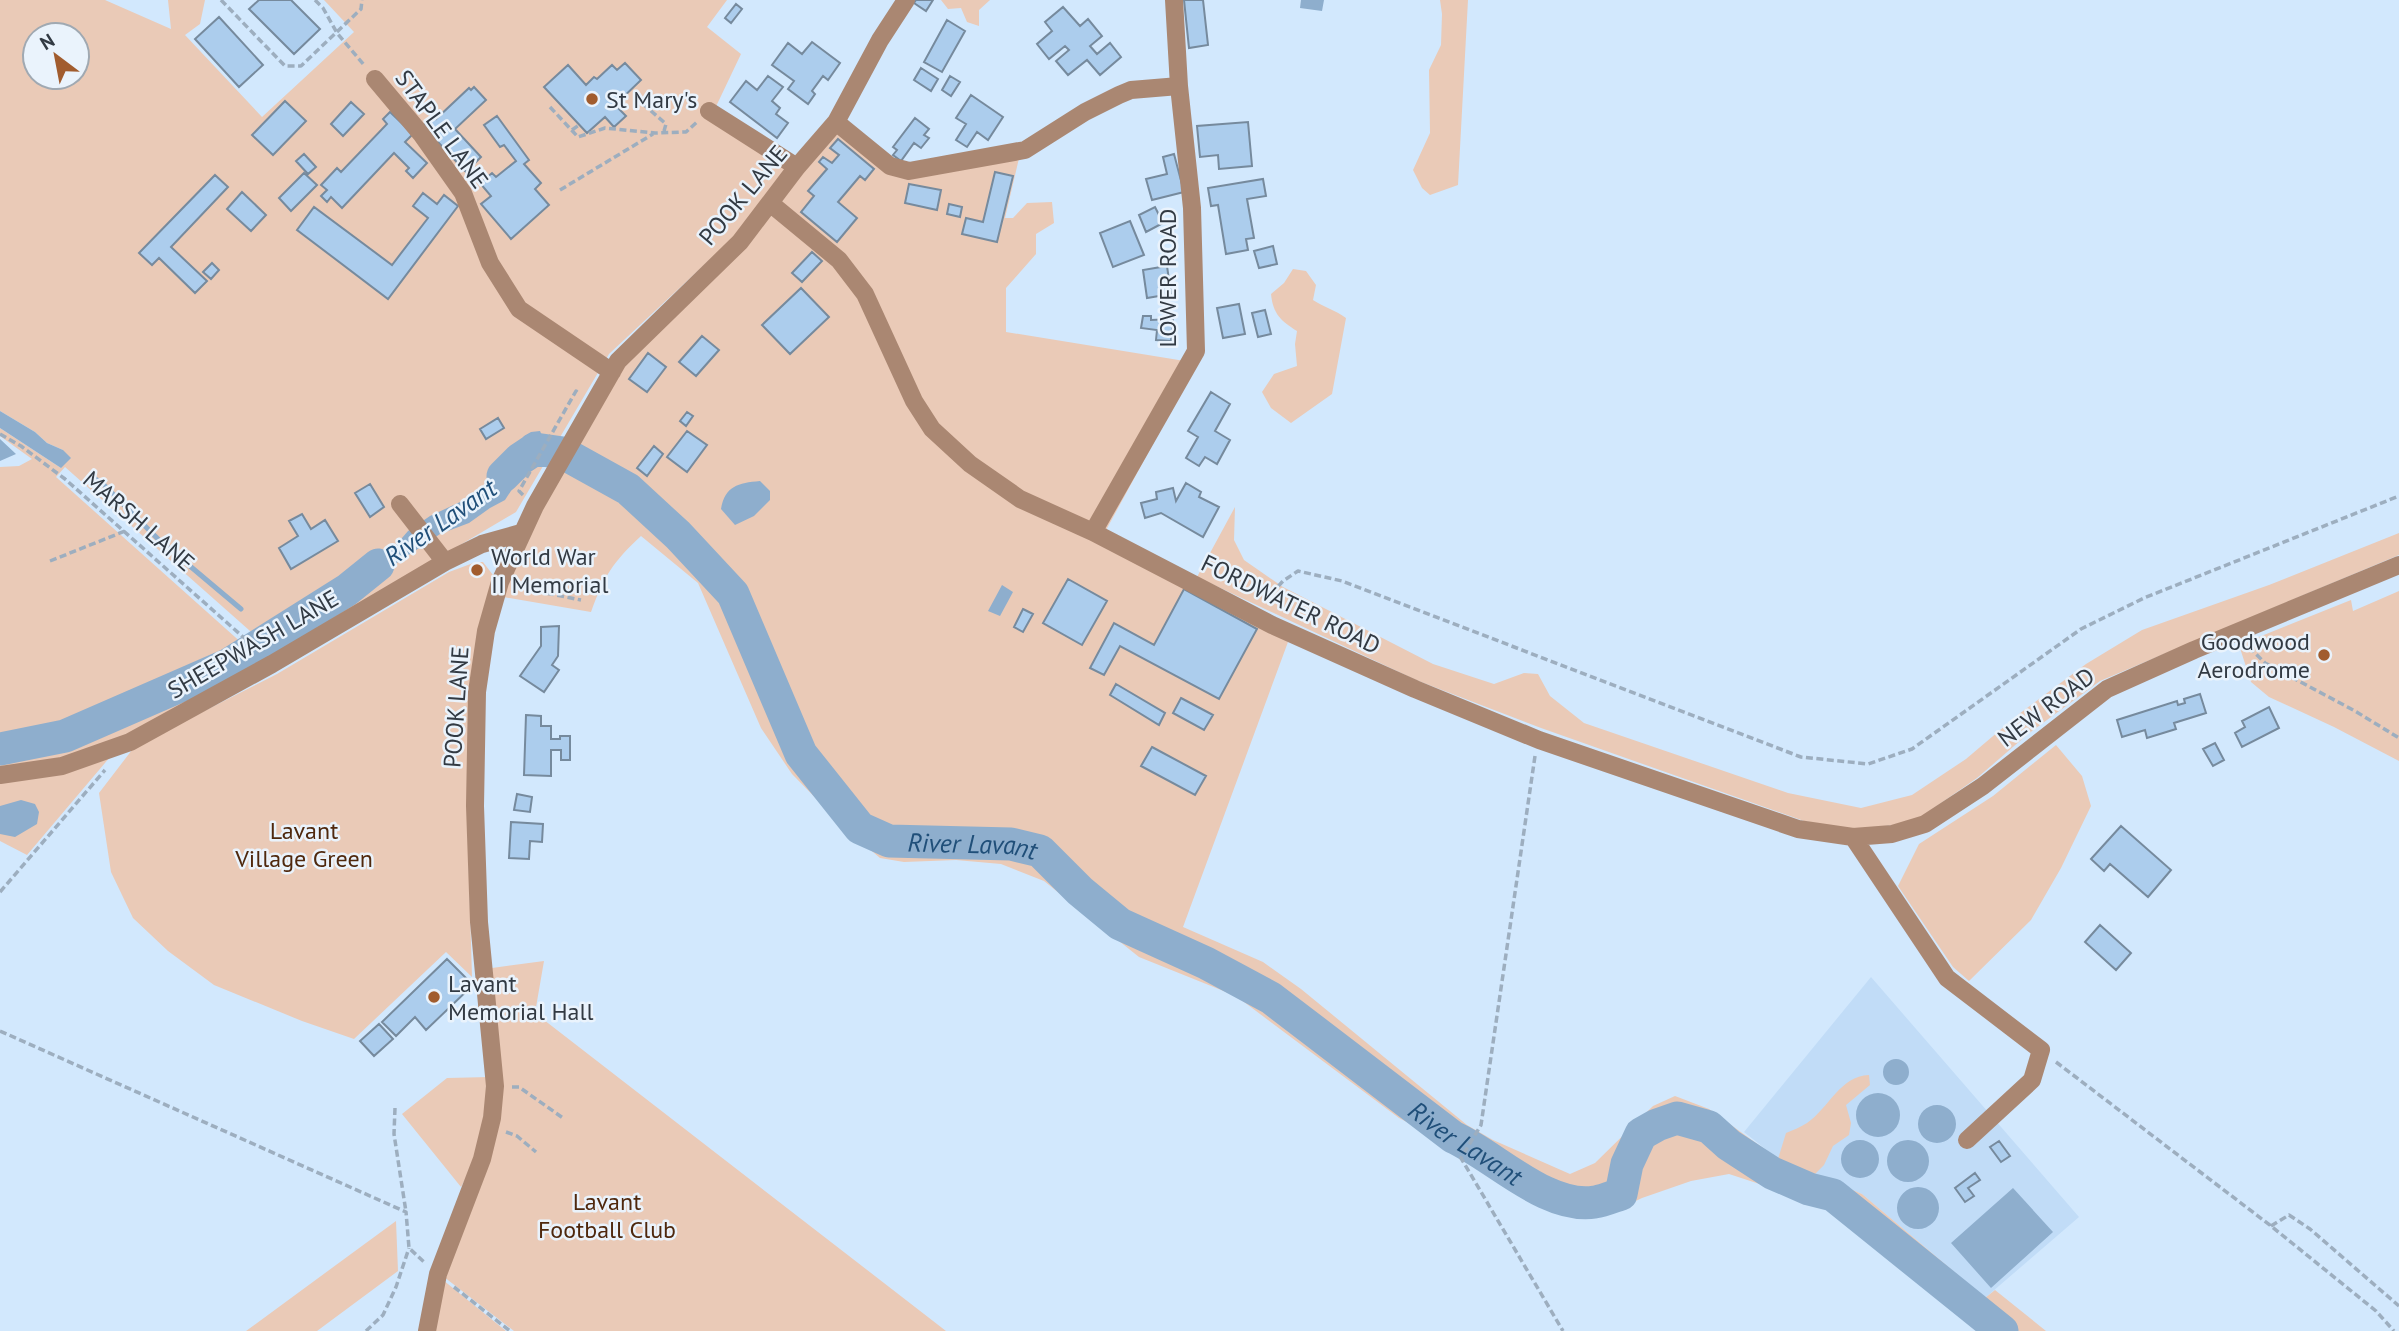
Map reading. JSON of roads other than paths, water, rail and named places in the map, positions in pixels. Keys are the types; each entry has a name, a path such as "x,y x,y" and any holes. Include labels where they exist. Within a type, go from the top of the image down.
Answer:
{"street":[{"name":"POOK LANE","path":"427,1331 438,1274 482,1159 490,1129 495,1086 479,922 475,806 477,692 486,631 500,582 521,533 555,469 618,361 740,242 835,122 880,40 906,0"},
{"name":"LOWER ROAD","path":"1093,531 1196,351 1192,208 1179,86 1174,0"},
{"name":"STAPLE LANE","path":"375,79 422,135 463,193 490,263 519,309 612,372"},
{"path":"835,122 890,166 909,171 1025,150 1085,111 1119,94 1131,90 1179,86"},
{"path":"709,111 797,167"},
{"name":"FORDWATER ROAD","path":"770,202 839,260 864,294 914,401 932,429 970,464 1020,499 1093,531 1272,625 1415,689 1539,740 1798,829 1853,837 1892,834 1925,824"},
{"path":"405,510 445,562"},
{"name":"SHEEPWASH LANE","path":"0,775 62,766 130,742 272,664 445,562 482,544 521,533"},
{"name":"NEW ROAD","path":"1925,824 1983,786 2107,689 2399,565"},
{"path":"1853,837 1947,978 2041,1050 2032,1080 1967,1140"}],"water":[{"path":"1301,0 1324,0 1322,11 1300,8"},
{"path":"0,411 35,432 47,443 63,450 71,458 61,468 0,428"},
{"path":"540,431 544,440 505,500 469,523 440,534 352,593 343,593 345,586 396,545 408,531 430,516 473,496 490,483 524,436"},
{"path":"0,439 16,454 0,461"},
{"path":"760,481 770,491 770,500 754,516 735,525 721,509 726,495 734,487"},
{"path":"1002,585 1013,592 1000,616 988,611"},
{"path":"21,800 35,804 39,812 37,824 15,837 0,834 0,806"},
{"path":"1896,1059 1905,1063 1909,1072 1905,1081 1896,1085 1887,1081 1883,1072 1887,1063"},
{"path":"1878,1093 1887,1094 1894,1099 1899,1106 1899,1124 1894,1131 1887,1136 1878,1137 1869,1136 1862,1131 1857,1124 1856,1115 1857,1106 1862,1099 1869,1094"},
{"path":"1937,1105 1950,1111 1956,1124 1950,1137 1937,1143 1924,1137 1918,1124 1924,1111"},
{"path":"1860,1140 1873,1146 1879,1159 1873,1172 1860,1178 1847,1172 1841,1159 1847,1146"},
{"path":"1908,1140 1923,1146 1929,1161 1923,1176 1908,1182 1893,1176 1887,1161 1893,1146"},
{"path":"1918,1187 1933,1193 1939,1208 1933,1223 1918,1229 1903,1223 1897,1208 1903,1193"},
{"path":"2013,1188 2053,1232 1991,1288 1951,1243"}],"waterway":[{"name":"River Lavant","path":"503,476 535,449 563,453 628,489 678,535 733,594 801,754 860,828 889,841 1011,844 1040,851 1080,891 1120,924 1206,963 1271,998 1453,1137 1522,1180 1558,1198 1595,1202 1621,1194 1627,1164 1641,1134 1657,1125 1677,1118 1709,1127 1729,1145 1772,1173 1809,1189 1833,1195 2002,1331"},
{"path":"94,478 159,540 241,609"},
{"name":"River Lavant","path":"0,749 65,736 228,665 347,590 378,565"}],"place":[{"name":"St Mary's","path":"592,99"},
{"name":"World War II Memorial","path":"477,570"},
{"name":"Goodwood Aerodrome","path":"2324,655"},
{"name":"Lavant Memorial Hall","path":"434,997"}],"park label":[{"name":"Lavant Village Green","path":"304,844"},
{"name":"Lavant Football Club","path":"607,1215"}]}
